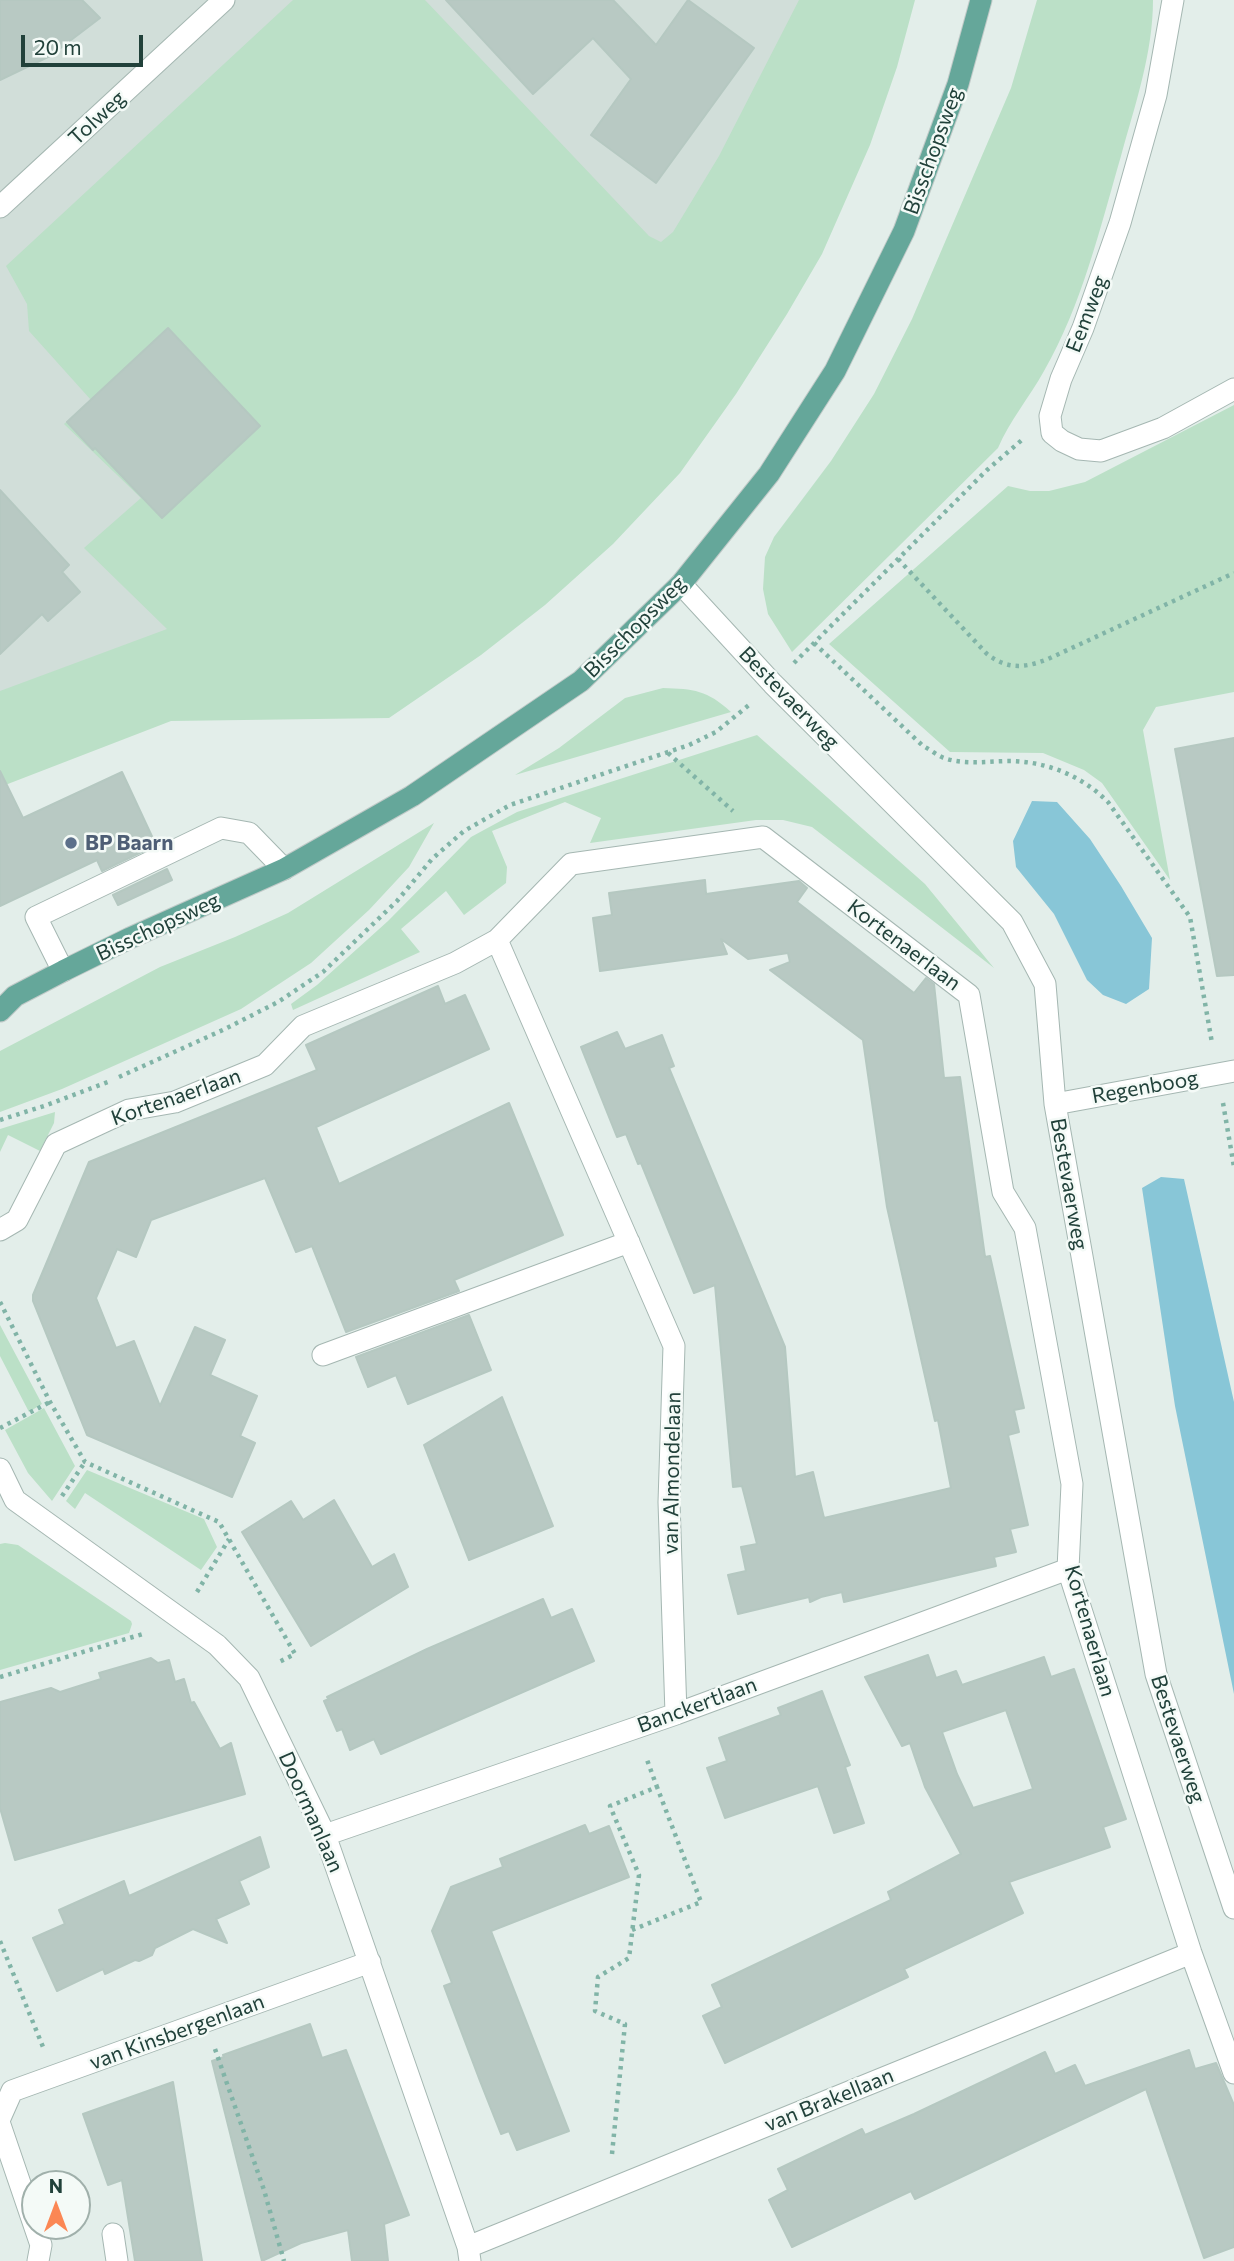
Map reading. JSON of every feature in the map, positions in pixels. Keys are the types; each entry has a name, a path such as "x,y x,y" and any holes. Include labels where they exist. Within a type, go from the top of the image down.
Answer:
{"main road":[{"name":"Bisschopsweg","path":"5,1002 130,938 284,869 412,796 581,681 681,584 769,474 835,371 904,232 958,84 981,0"}],"street":[{"name":"Tolweg","path":"0,207 224,0"},
{"name":"Eemweg","path":"1050,416 1061,379 1083,328 1120,223 1156,95 1173,0"},
{"path":"1050,416 1052,433 1062,441 1079,449 1101,451 1163,428 1234,389"},
{"name":"Bestevaerweg","path":"681,584 773,684 1012,922 1045,984 1055,1104 1156,1674 1234,1908"},
{"path":"63,971 36,917 221,828 249,833 284,869"},
{"name":"Kortenaerlaan","path":"0,1230 17,1220 56,1144 129,1110 175,1102 265,1065 303,1026 455,963 497,940 570,864 763,837 970,995 1003,1192 1025,1228 1072,1484 1068,1569 1191,1953 1234,2073"},
{"name":"van Almondelaan","path":"497,940 674,1346 669,1502 676,1714"},
{"name":"Regenboog","path":"1055,1104 1226,1073"},
{"path":"323,1354 629,1242"},
{"name":"Doormanlaan","path":"0,1469 8,1504 45,1521 181,1618 217,1645 249,1678 325,1835 469,2254"},
{"name":"Banckertlaan","path":"325,1835 676,1714 1068,1569"},
{"name":"van Brakellaan","path":"469,2254 609,2189 1191,1953"},
{"name":"van Kinsbergenlaan","path":"0,2118 12,2091 370,1962"},
{"path":"0,2125 41,2245 38,2261"},
{"path":"113,2234 117,2261"}],"path":[{"path":"0,1120 44,1107 140,1069 278,1002 323,972 397,901 432,859 464,831 510,805 668,754 716,732 773,684 987,470 1050,416"},
{"path":"898,559 987,654 996,661 1014,667 1048,659 1234,573"},
{"path":"814,643 923,746 945,759 971,763 1012,761 1040,764 1077,777 1108,802 1190,917 1226,1073 1234,1167"},
{"path":"668,754 763,837"},
{"path":"0,1303 50,1402 85,1462 219,1522 295,1654 249,1678"},
{"path":"0,1428 50,1402"},
{"path":"45,1521 85,1462"},
{"path":"0,1677 149,1632 181,1618 229,1539"},
{"path":"632,1930 701,1902 635,1727"},
{"path":"609,2189 625,2024 595,2011 598,1977 629,1958 639,1875 610,1806 657,1787"},
{"path":"0,1941 54,2076"},
{"path":"206,2021 264,2190 284,2261"}],"shaded area":[{"path":"0,0 893,0 715,350 0,737"}],"green space":[{"path":"293,0 425,0 649,236 661,242 673,232 719,156 799,0 915,0 897,67 870,145 822,254 787,314 736,394 680,473 613,544 545,605 481,655 389,718 171,721 0,787 0,691 167,629 84,548 141,498 64,424 91,400 29,331 27,304 6,266"},
{"path":"1037,0 1153,0 1150,40 1142,79 1080,293 1057,346 998,448 792,652 768,614 763,589 765,557 774,537 831,461 874,394 912,319 1011,88"},
{"path":"1234,405 1234,692 1156,707 1143,730 1170,880 1102,783 1084,770 1043,753 950,752 829,644 1008,486 1030,491 1049,491 1085,482"},
{"path":"663,688 700,692 715,699 731,712 515,775 559,748 625,698"},
{"path":"757,735 925,884 994,968 812,827 783,820 756,820 590,843 601,818 565,802 492,831 507,867 506,883 464,915 446,891 401,929 420,952 293,1010 291,1004 317,985 388,921 471,837 517,812"},
{"path":"434,823 409,867 369,910 311,963 241,1009 62,1089 0,1112 0,1051 160,967 288,913"},
{"path":"55,1112 54,1123 40,1151 8,1135 0,1152 0,1129"},
{"path":"0,1325 42,1404 29,1412 0,1356"},
{"path":"44,1408 75,1466 52,1501 28,1473 5,1430"},
{"path":"87,1470 204,1519 217,1547 201,1570 85,1493 75,1509 66,1501"},
{"path":"0,1544 18,1545 131,1621 129,1633 0,1670"}],"water":[{"path":"1032,801 1057,802 1090,839 1152,938 1149,989 1126,1004 1103,995 1087,980 1054,914 1016,867 1013,841"},
{"path":"1161,1177 1184,1179 1234,1402 1234,1694 1175,1406 1142,1188"}],"building":[{"path":"0,0 82,0 100,18 50,56 0,80"},
{"path":"446,0 613,0 656,45 688,0 754,48 656,183 591,135 631,79 593,38 533,94"},
{"path":"168,328 260,426 162,518 67,422"},
{"path":"0,490 69,565 62,572 80,592 48,621 42,614 0,654"},
{"path":"1234,738 1234,975 1217,976 1175,749"},
{"path":"0,771 23,818 122,772 156,845 102,871 97,860 0,906"},
{"path":"167,869 172,880 118,905 113,895"},
{"path":"705,880 706,894 799,881 807,888 797,902 914,993 926,978 934,984 944,1078 960,1077 985,1257 990,1256 1024,1408 1014,1410 1019,1432 1008,1435 1028,1525 1010,1529 1016,1552 994,1557 996,1566 844,1602 842,1592 810,1602 809,1597 738,1614 728,1575 746,1571 741,1547 757,1544 742,1486 733,1487 715,1285 694,1293 641,1163 638,1164 626,1134 617,1137 581,1047 617,1032 625,1049 662,1035 674,1066 669,1068 785,1347 795,1477 813,1472 824,1518 951,1488 938,1420 935,1421 887,1207 863,1040 770,970 790,962 788,953 748,959 721,939 727,954 600,971 593,918 612,915 609,893"},
{"path":"438,986 445,1004 465,995 489,1049 316,1127 339,1184 509,1103 563,1235 454,1280 459,1291 346,1332 312,1246 296,1252 265,1178 151,1220 136,1257 117,1249 96,1298 116,1348 134,1341 160,1406 195,1327 225,1340 210,1375 257,1396 240,1436 255,1443 232,1497 87,1435 33,1301 33,1295 89,1162 317,1070 306,1045"},
{"path":"469,1315 491,1370 408,1404 396,1375 368,1387 356,1357"},
{"path":"502,1397 553,1526 469,1560 424,1445"},
{"path":"334,1500 372,1567 394,1554 408,1587 311,1646 242,1532 291,1501 303,1520"},
{"path":"543,1599 551,1618 572,1609 594,1661 381,1754 374,1739 350,1750 342,1729 337,1731 324,1701 329,1699 327,1697 427,1649"},
{"path":"928,1655 936,1678 956,1671 962,1685 1044,1657 1051,1677 1074,1669 1126,1819 1103,1827 1110,1847 1009,1882 1023,1913 904,1969 908,1977 725,2063 703,2016 722,2007 712,1985 891,1900 888,1892 961,1854 925,1787 910,1743 902,1746 865,1677","holes":["1006,1710 1033,1789 973,1808 942,1732"]},
{"path":"151,1658 158,1663 169,1660 175,1682 184,1679 191,1703 194,1702 220,1749 231,1743 245,1794 15,1860 0,1808 0,1702 51,1688 60,1692 101,1679 99,1673"},
{"path":"822,1691 850,1765 845,1767 864,1823 834,1833 818,1786 725,1818 707,1768 727,1761 719,1738 781,1715 778,1708"},
{"path":"585,1825 589,1834 609,1826 629,1877 491,1931 569,2131 517,2150 509,2131 501,2134 480,2081 444,1986 452,1983 432,1931 451,1887 503,1867 500,1859"},
{"path":"260,1837 269,1867 239,1881 249,1904 216,1919 227,1943 193,1929 155,1948 152,1955 139,1961 135,1960 105,1974 103,1969 57,1991 33,1938 65,1924 59,1910 124,1881 129,1896"},
{"path":"310,2024 322,2058 346,2050 409,2215 384,2224 388,2261 352,2261 348,2230 301,2243 262,2261 212,2061"},
{"path":"1189,2050 1195,2069 1216,2063 1234,2105 1234,2247 1204,2258 1146,2089 915,2199 911,2191 792,2247 769,2200 788,2190 778,2169 862,2129 865,2135 914,2114 1045,2052 1055,2074 1075,2065 1085,2086"},
{"path":"173,2082 202,2261 135,2261 122,2180 108,2185 83,2114"}],"place":[{"name":"BP Baarn","path":"71,843"}]}
